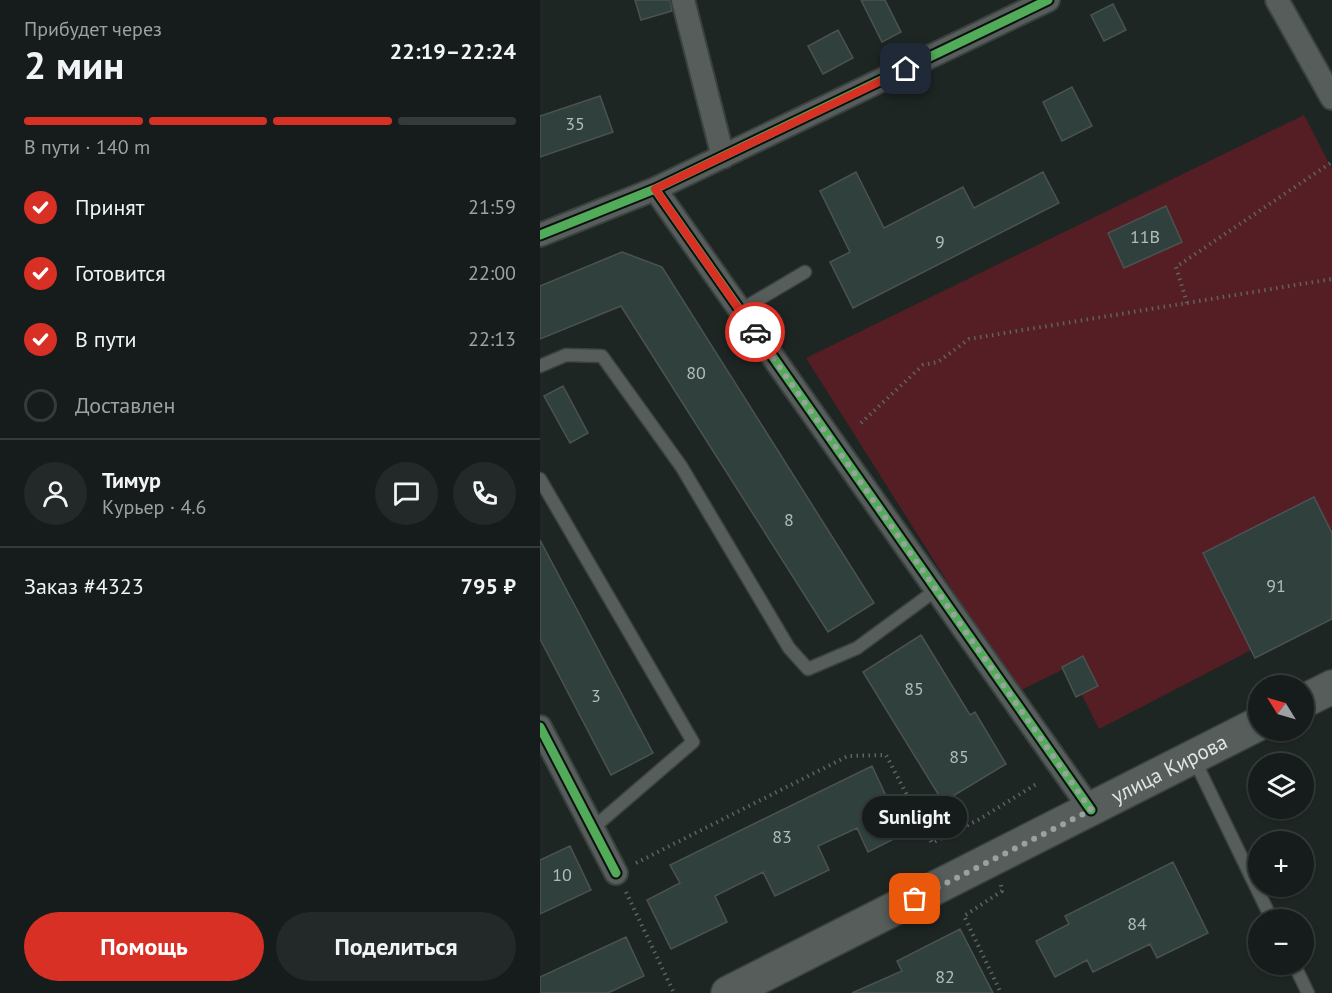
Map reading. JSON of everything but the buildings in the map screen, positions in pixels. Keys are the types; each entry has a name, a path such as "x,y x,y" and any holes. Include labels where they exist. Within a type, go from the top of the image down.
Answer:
{"main road":[{"path":"1314,696 1332,687"},
{"name":"улица Кирова","path":"728,993 1248,729"}],"street":[{"path":"683,0 723,157"},
{"path":"540,235 655,189 1048,0"},
{"path":"1277,0 1332,98"},
{"path":"655,189 1091,810"},
{"path":"540,727 616,873"}],"lane":[{"path":"739,311 805,272"},
{"path":"540,366 566,355 602,356 681,466 789,648 808,669 857,648 936,590"},
{"path":"540,479 693,742 593,828"},
{"path":"1193,758 1267,909"},
{"path":"1299,975 1308,993"}],"path":[{"path":"1186,303 1176,267 1332,162"},
{"path":"861,423 922,365 938,362 969,339 1332,279"},
{"path":"674,993 616,873 848,756 886,755 932,843 978,820 1038,783"},
{"path":"1000,882 1002,891 964,915 1001,993"}],"shaded area":[{"path":"1304,115 1332,169 1332,608 1099,729 1068,667 1017,692 806,358"}],"cycle path":[{"path":"540,235 655,189 1048,0"},
{"path":"655,189 1091,810"},
{"path":"540,727 616,873"}],"way so far":[{"path":"755,332 1091,810 915,899"}],"place":[{"name":"Sunlight","path":"915,899"}],"route":[{"path":"755,332 655,189 906,69"}]}
